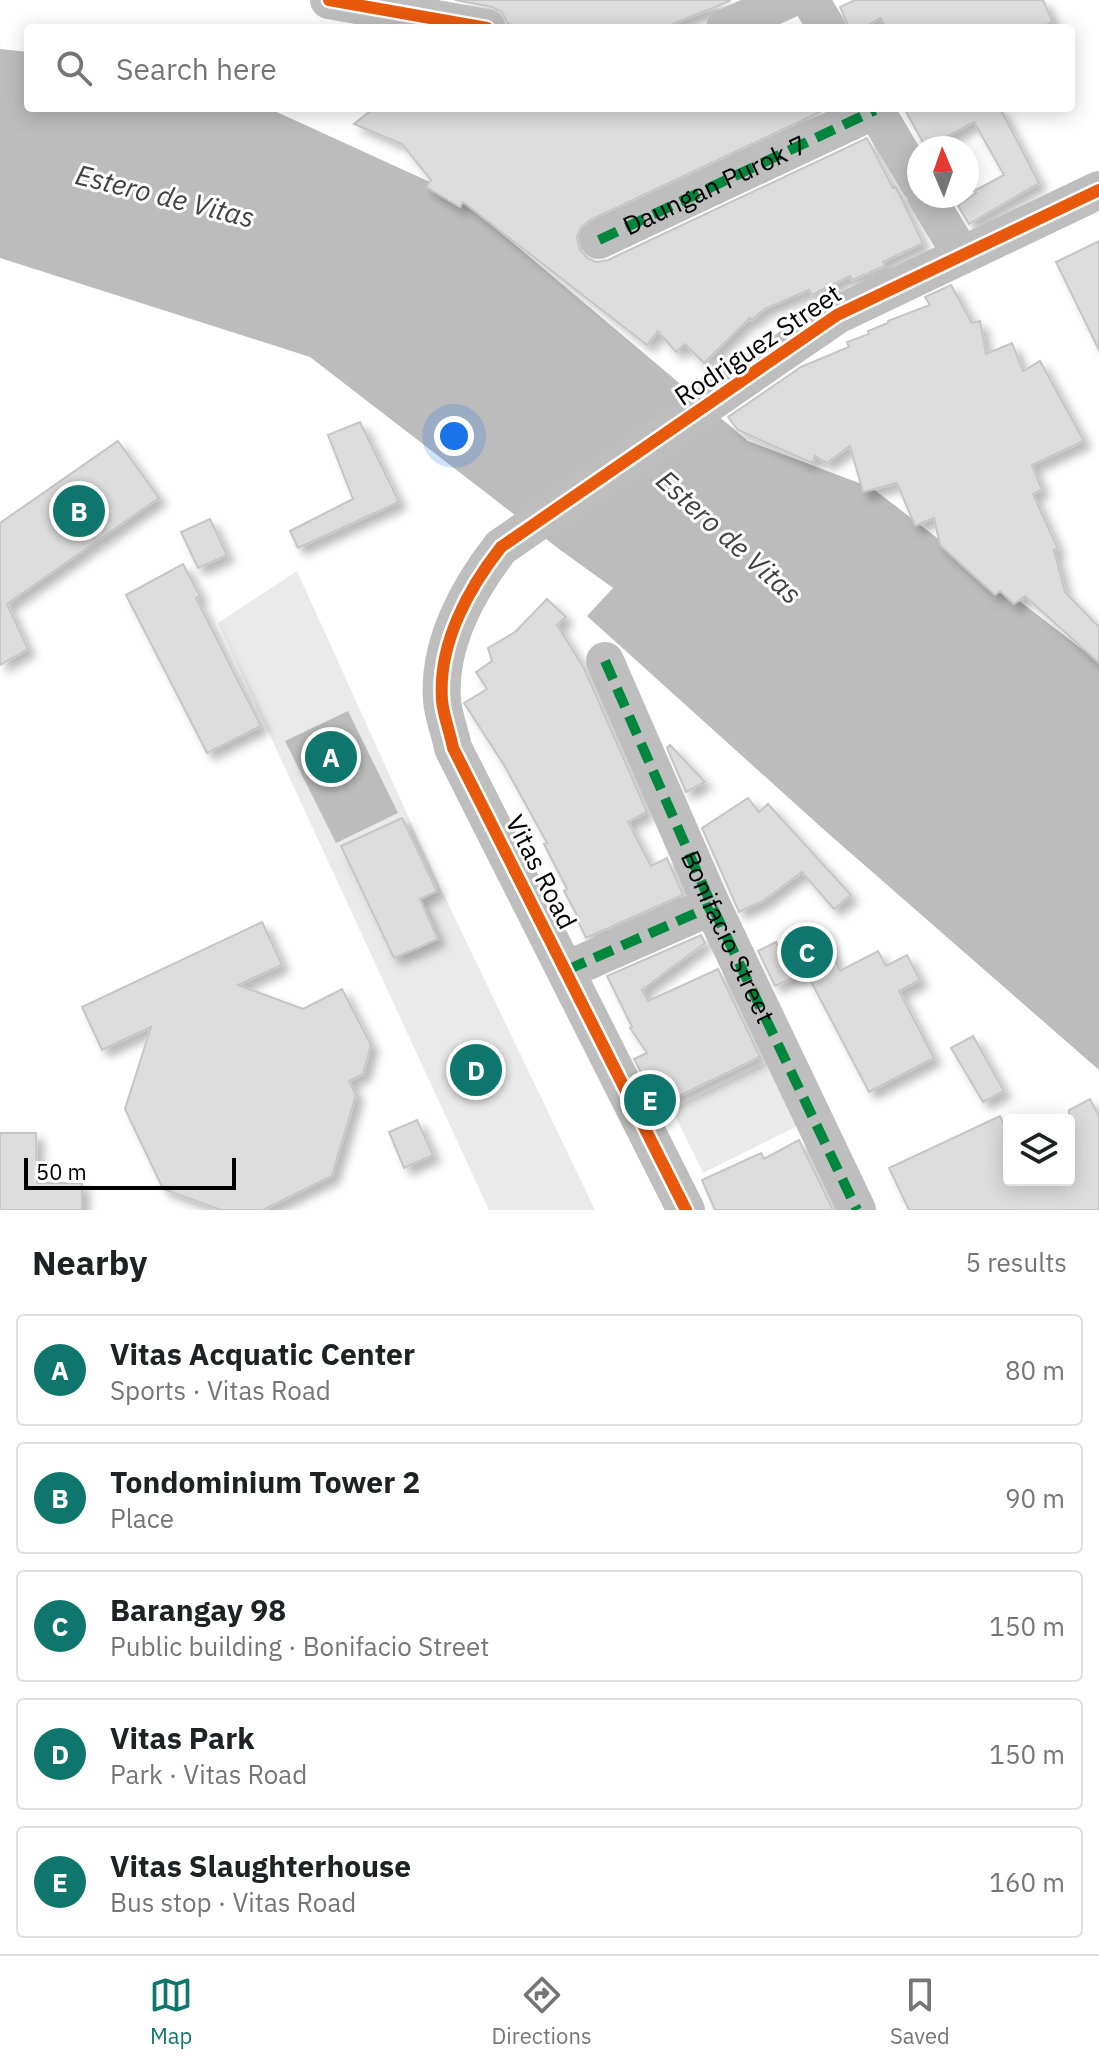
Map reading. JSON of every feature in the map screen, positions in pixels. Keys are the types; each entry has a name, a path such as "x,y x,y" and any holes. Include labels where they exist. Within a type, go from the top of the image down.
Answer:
{"street":[{"path":"329,0 464,24"},
{"path":"734,24 787,0"},
{"path":"810,0 825,24"},
{"name":"Daungan Purok 7","path":"599,240 868,112"},
{"path":"876,112 907,163"},
{"name":"Rodriguez Street","path":"501,547 837,315 1099,190"},
{"path":"933,208 961,254"},
{"name":"Vitas Road","path":"501,547 468,595 447,652 442,700 453,748 686,1210"},
{"name":"Bonifacio Street","path":"605,661 712,906 857,1210"},
{"path":"567,970 712,906"}],"shaded area":[{"path":"297,571 442,891 595,1210 489,1210 218,623"},
{"path":"776,1058 808,1121 703,1173 672,1109"}],"water":[{"name":"Estero de Vitas","path":"0,49 24,52 24,112 277,112 454,193 748,441 872,488 1099,662 1099,1070 822,828 587,616 613,588 310,357 0,258"},
{"path":"348,711 398,813 336,843 285,741"}],"building":[{"path":"455,0 730,1 673,24 508,24 502,12"},
{"path":"855,0 1043,0 1053,22 883,24 881,18 870,24 847,24 840,7"},
{"path":"369,112 820,112 590,220 581,227 577,237 580,250 596,262 608,260 867,138 893,188 896,187 923,243 883,262 885,266 852,280 850,276 812,295 809,290 764,309 752,320 750,318 704,363 685,344 676,352 658,331 647,345 463,202 460,207 426,187 431,180 402,144 354,124"},
{"path":"906,112 1002,112 1039,183 969,224 959,208 979,208 979,188 1004,175 974,122 948,136 919,136"},
{"path":"1099,241 1099,350 1056,262"},
{"path":"951,285 972,323 980,321 986,354 1012,343 1023,371 1040,361 1084,441 1032,465 1042,490 1033,494 1058,549 1054,550 1065,592 1099,627 1099,663 1025,596 1014,604 1000,591 995,595 940,545 934,518 915,526 897,483 863,492 850,446 827,463 815,456 812,463 738,430 728,417 801,367 849,347 847,342 869,334 868,331 888,321 930,305 925,297"},
{"path":"360,422 399,502 298,548 290,531 353,499 328,435"},
{"path":"118,441 159,498 7,604 28,649 0,665 0,523"},
{"path":"210,519 227,555 198,568 181,532"},
{"path":"183,564 200,596 196,598 261,726 207,753 126,595"},
{"path":"547,599 566,617 557,625 584,668 647,812 628,822 651,866 667,858 683,895 586,938 564,891 567,889 544,844 547,843 504,765 464,703 487,689 476,672 492,661 488,648 515,632"},
{"path":"670,745 705,782 686,792 667,748"},
{"path":"748,798 759,812 768,804 851,895 834,909 802,872 763,901 739,912 702,828"},
{"path":"402,818 437,891 420,899 438,939 394,958 341,846"},
{"path":"262,922 282,965 238,985 303,1009 342,989 371,1045 363,1074 349,1081 356,1095 332,1176 263,1210 221,1210 163,1189 125,1109 151,1027 102,1050 82,1007"},
{"path":"821,930 840,971 878,951 886,966 907,955 920,980 899,991 934,1058 869,1092 806,972 775,986 758,951 776,942 779,950"},
{"path":"701,935 705,943 642,990 648,1001 718,969 760,1057 658,1106 634,1059 647,1053 630,1028 607,976"},
{"path":"973,1036 1004,1091 983,1102 951,1048"},
{"path":"1090,1099 1099,1116 1099,1210 909,1210 889,1168 1000,1116 1003,1122 1003,1186 1075,1186 1075,1114 1069,1114 1069,1110"},
{"path":"417,1120 433,1155 404,1168 389,1132"},
{"path":"0,1133 36,1133 37,1183 82,1183 82,1210 0,1210"},
{"path":"799,1140 833,1210 715,1210 702,1180 761,1153 764,1159"}],"marked path":[{"path":"599,240 871,112"},
{"path":"605,661 712,906 857,1210"},
{"path":"567,970 712,906"}],"cycle path":[{"path":"329,0 464,24"},
{"path":"686,1210 453,748 443,706 442,679 450,638 458,618 477,581 501,547 837,315 1099,190"}],"place":[{"name":"Tondominium Tower 2","path":"79,511"},
{"name":"Vitas Acquatic Center","path":"331,757"},
{"name":"Barangay 98","path":"807,952"},
{"name":"Vitas Park","path":"476,1070"},
{"name":"Vitas Slaughterhouse","path":"650,1100"}]}
